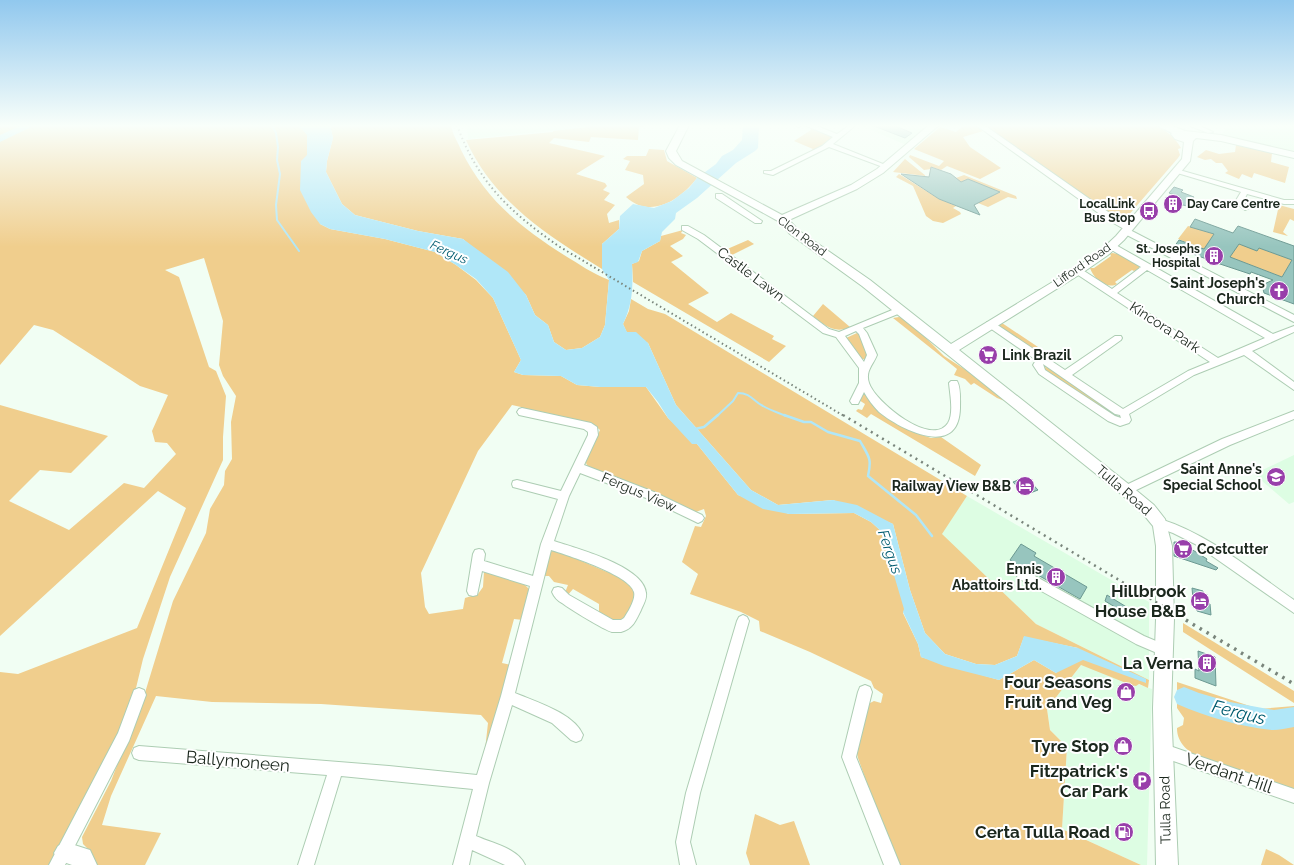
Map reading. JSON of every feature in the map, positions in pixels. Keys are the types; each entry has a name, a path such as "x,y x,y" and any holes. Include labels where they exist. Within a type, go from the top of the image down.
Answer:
{"main road":[{"name":"Clon Road","path":"683,165 696,174 718,184 782,219 794,232 866,283 950,350"},
{"name":"Lifford Road","path":"950,350 1078,271 1111,246 1181,165"},
{"path":"782,219 842,193 885,166"},
{"name":"Tulla Road","path":"950,350 1126,490 1149,510 1160,524 1163,534 1166,562 1162,708 1167,865"},
{"path":"61,859 83,857 86,865"}],"street":[{"path":"766,172 771,174 787,165"},
{"path":"1036,165 1127,229 1294,319"},
{"path":"1176,171 1284,202 1294,202"},
{"path":"1244,190 1239,202 1245,208"},
{"path":"719,196 758,221"},
{"path":"735,206 748,200"},
{"name":"Castle Lawn","path":"685,228 701,237 826,331 839,335"},
{"path":"1111,246 1272,338"},
{"name":"Kincora Park","path":"1112,293 1148,266"},
{"name":"Kincora Park","path":"1078,271 1217,362"},
{"path":"855,401 864,383 864,368 839,335 900,310"},
{"path":"990,324 1121,412"},
{"path":"858,328 863,333 872,355 870,361 864,368"},
{"name":"Kincora Park","path":"1041,359 1038,365 1042,372 1109,417 1121,412 1192,373 1245,351 1294,328"},
{"path":"1065,375 1118,338"},
{"path":"1245,351 1294,387"},
{"path":"864,383 870,394 887,413 917,431 929,434 946,430 950,427 954,416 954,383"},
{"path":"461,865 482,783 508,696 547,544 564,496 579,468 593,435 593,430 587,426 522,412"},
{"path":"1126,490 1226,442 1294,415"},
{"name":"Fergus View","path":"579,468 650,495 698,518"},
{"path":"518,484 564,496"},
{"path":"1160,524 1176,529 1199,541 1294,607"},
{"path":"547,544 620,571 637,583 640,591 639,599 630,622 621,627 612,626 565,599 558,592"},
{"path":"473,591 478,559 537,583"},
{"path":"1022,574 1140,640 1164,650"},
{"path":"688,865 683,842 693,793 743,621"},
{"path":"865,692 849,757 892,865"},
{"path":"61,859 124,736 139,695"},
{"path":"508,696 557,718 576,735"},
{"name":"Verdant Hill","path":"1164,751 1294,796"},
{"name":"Ballymoneen","path":"139,753 389,773 482,783"},
{"path":"306,865 336,769"},
{"path":"467,840 507,857 517,865"}],"shaded area":[{"path":"0,165 309,165 320,224 330,229 385,239 435,252 476,280 493,298 521,360 514,372 523,375 561,376 577,385 600,387 646,387 668,418 697,444 738,495 789,514 854,513 871,522 881,531 905,609 903,613 918,644 921,657 999,680 1034,660 1056,673 1078,648 1024,637 1017,656 995,665 976,664 945,654 925,633 910,590 893,524 833,500 778,505 751,490 676,405 648,343 627,333 623,324 629,311 631,299 648,309 665,314 967,496 942,534 1036,624 1149,680 1148,688 1139,684 1136,686 1131,685 1081,665 1047,709 1050,730 1067,747 1062,829 1141,865 896,865 856,749 868,704 874,701 881,703 883,694 874,688 871,681 810,652 760,631 759,621 741,612 690,594 698,574 682,562 695,526 701,527 706,516 704,509 693,513 588,467 586,460 600,430 592,423 522,409 521,407 512,405 478,451 421,573 425,607 429,614 463,609 465,598 478,594 483,587 484,572 524,584 530,590 523,620 514,619 502,663 511,665 485,750 488,723 481,715 321,704 212,702 156,696 111,796 102,825 161,833 145,865 95,865 91,852 83,844 82,837 111,781 144,696 173,601 206,533 210,509 224,485 225,471 232,459 231,422 236,396 223,376 219,365 223,321 204,258 165,270 179,277 209,367 216,371 226,396 223,460 170,577 143,659 136,688 98,785 52,865 0,865 0,672 18,674 137,628 186,508 158,491 0,636 0,405 108,436 71,473 40,470 9,501 69,530 124,483 144,488 176,454 167,443 155,442 152,431 168,395 140,386 53,330 34,325 0,365"},
{"path":"327,165 470,165 493,198 518,222 564,255 586,269 609,280 605,325 600,337 582,348 566,350 554,342 548,325 535,315 526,295 463,239 418,231 355,215 342,204 326,172"},
{"path":"479,165 590,165 576,174 605,183 607,186 603,190 610,193 604,200 615,205 607,214 609,223 619,220 619,229 602,244 602,269 561,243 524,215 506,199"},
{"path":"628,165 675,165 697,178 683,193 674,199 655,207 645,207 636,204 626,197 644,184 643,175 625,170"},
{"path":"899,165 913,165 926,176 893,172"},
{"path":"919,165 997,165 1001,168 980,179 947,166 941,170 931,167 931,169 924,170"},
{"path":"1039,165 1172,165 1127,217 1123,218 1111,215 1096,205 1098,204 1090,199 1087,199"},
{"path":"1224,165 1283,165 1289,167 1285,183 1254,173 1252,178 1242,174 1239,179 1225,173 1228,171"},
{"path":"899,174 939,199 956,206 953,208 961,214 943,223 933,221 926,216 913,186 896,177"},
{"path":"964,175 1016,196 1017,199 1008,197 988,207 978,203 1000,192 952,186 945,182"},
{"path":"1279,205 1294,209 1294,221 1290,219 1283,232 1288,236 1273,232"},
{"path":"1188,226 1214,234 1204,249 1178,239"},
{"path":"683,230 681,233 686,235 683,239 670,246 683,256 671,262 709,293 688,304 717,322 731,313 774,336 772,339 786,346 769,362 633,282 632,264 639,261 642,251 660,241 661,236"},
{"path":"748,240 754,244 732,255 725,250"},
{"path":"1228,240 1259,248 1292,260 1282,277 1219,253"},
{"path":"1110,254 1119,254 1139,266 1139,268 1134,271 1132,270 1115,282 1117,284 1109,285 1097,279 1090,268 1094,268 1111,256"},
{"path":"823,304 850,327 840,330 830,328 813,316"},
{"path":"899,317 908,320 944,356 969,372 1010,403 997,398 974,383 971,385 965,379 954,375 957,369 893,318"},
{"path":"998,322 1002,323 1041,349 1036,352 998,326"},
{"path":"857,333 859,334 869,353 867,359 861,359 844,339"},
{"path":"1043,368 1050,368 1111,410 1108,412 1044,371"},
{"path":"865,390 880,412 913,432 931,438 941,437 981,465 975,476 871,414 867,418 856,411 858,409 862,410 865,404 859,400"},
{"name":"Saint Anne's Special School","path":"1294,455 1294,502 1289,504 1254,474"},
{"path":"967,496 1149,602 1149,680 1036,624 941,534"},
{"path":"552,551 558,551 626,580 636,592 627,618 613,623 599,613 599,604 573,589 567,596 564,595 568,585 554,582 549,576 544,576 548,554"},
{"path":"1183,623 1294,691 1294,703 1183,632"},
{"path":"1081,665 1152,689 1147,865 1141,865 1062,829 1067,747 1050,730 1047,709"},
{"path":"1177,682 1259,709 1294,706 1294,789 1202,759 1188,750 1179,739 1177,728 1183,725 1184,718 1177,708"},
{"path":"755,814 780,825 794,821 810,865 750,865 746,853"},
{"path":"1266,849 1279,855 1294,865 1261,865"}],"water":[{"path":"301,165 327,165 326,172 342,204 355,215 418,231 463,239 508,272 526,295 535,315 548,325 554,342 566,350 582,348 600,337 605,325 609,280 602,269 602,244 619,229 620,216 633,204 654,208 672,201 689,188 697,178 714,165 733,165 697,198 676,213 675,219 662,232 660,241 642,251 638,262 632,264 631,302 623,324 627,332 636,332 648,343 676,405 751,490 778,505 833,500 857,505 893,524 910,590 925,633 945,654 976,664 995,665 1017,656 1024,636 1078,648 1146,679 1146,683 1083,660 1056,673 1034,660 999,680 944,666 921,657 918,644 903,612 904,609 881,531 871,522 854,513 789,514 763,509 738,495 697,444 692,444 668,418 646,387 600,387 577,385 561,376 523,375 514,372 521,360 493,298 476,279 435,252 385,239 330,229 320,224 311,212 300,190"}],"building":[{"path":"931,167 951,174 961,182 968,179 1000,192 974,205 980,215 939,199 901,174 929,177"},
{"path":"1174,187 1183,190 1181,192 1194,197 1187,206 1183,205 1176,212 1164,207 1175,195 1169,193"},
{"name":"St. Josephs Hospital","path":"1195,219 1233,233 1238,226 1294,246 1294,304 1264,293 1262,285 1273,280 1251,272 1250,274 1220,264 1174,247 1179,240 1204,249 1214,234 1190,227","holes":["1239,244 1257,251 1259,248 1292,260 1282,277 1230,257"]},
{"name":"Railway View B&B","path":"1026,477 1038,490 1025,495 1013,482"},
{"name":"Costcutter","path":"1174,542 1180,542 1207,559 1206,561 1218,568 1216,570 1174,556"},
{"name":"Ennis Abattoirs Ltd.","path":"1021,544 1036,553 1034,556 1087,587 1080,599 1010,560"},
{"name":"Hillbrook House B&B","path":"1192,588 1203,591 1203,601 1210,604 1211,615 1197,611 1196,600 1193,599"},
{"path":"1107,595 1133,611 1130,616 1105,601"},
{"name":"La Verna","path":"1198,651 1215,657 1216,686 1195,678 1195,669 1199,671"}],"waterway":[{"path":"278,165 280,174 276,205 277,220 299,251"},
{"path":"717,416 733,401 738,393 746,394 763,406 786,416"},
{"path":"695,429 704,427 718,415"},
{"path":"784,415 804,422 811,422 828,432 860,441 870,461 868,476 916,515 932,536"},
{"name":"Fergus","path":"1184,697 1198,703 1230,712 1274,720 1294,717"}],"railway":[{"path":"476,165 498,195 511,209 560,247 844,416"},
{"path":"843,415 1181,617"},
{"path":"1179,616 1294,684"}],"place":[{"name":"Day Care Centre","path":"1173,204"},
{"name":"LocalLink Bus Stop","path":"1149,211"},
{"name":"St. Josephs Hospital","path":"1214,256"},
{"name":"Saint Joseph's Church","path":"1279,291"},
{"name":"Link Brazil","path":"988,355"},
{"name":"Saint Anne's Special School","path":"1276,477"},
{"name":"Railway View B&B","path":"1025,486"},
{"name":"Costcutter","path":"1183,549"},
{"name":"Ennis Abattoirs Ltd.","path":"1056,577"},
{"name":"Hillbrook House B&B","path":"1200,601"},
{"name":"La Verna","path":"1207,663"},
{"name":"Four Seasons Fruit and Veg","path":"1126,692"},
{"name":"Tyre Stop","path":"1123,746"},
{"name":"Fitzpatrick's Car Park","path":"1142,781"},
{"name":"Certa Tulla Road","path":"1124,832"}]}
